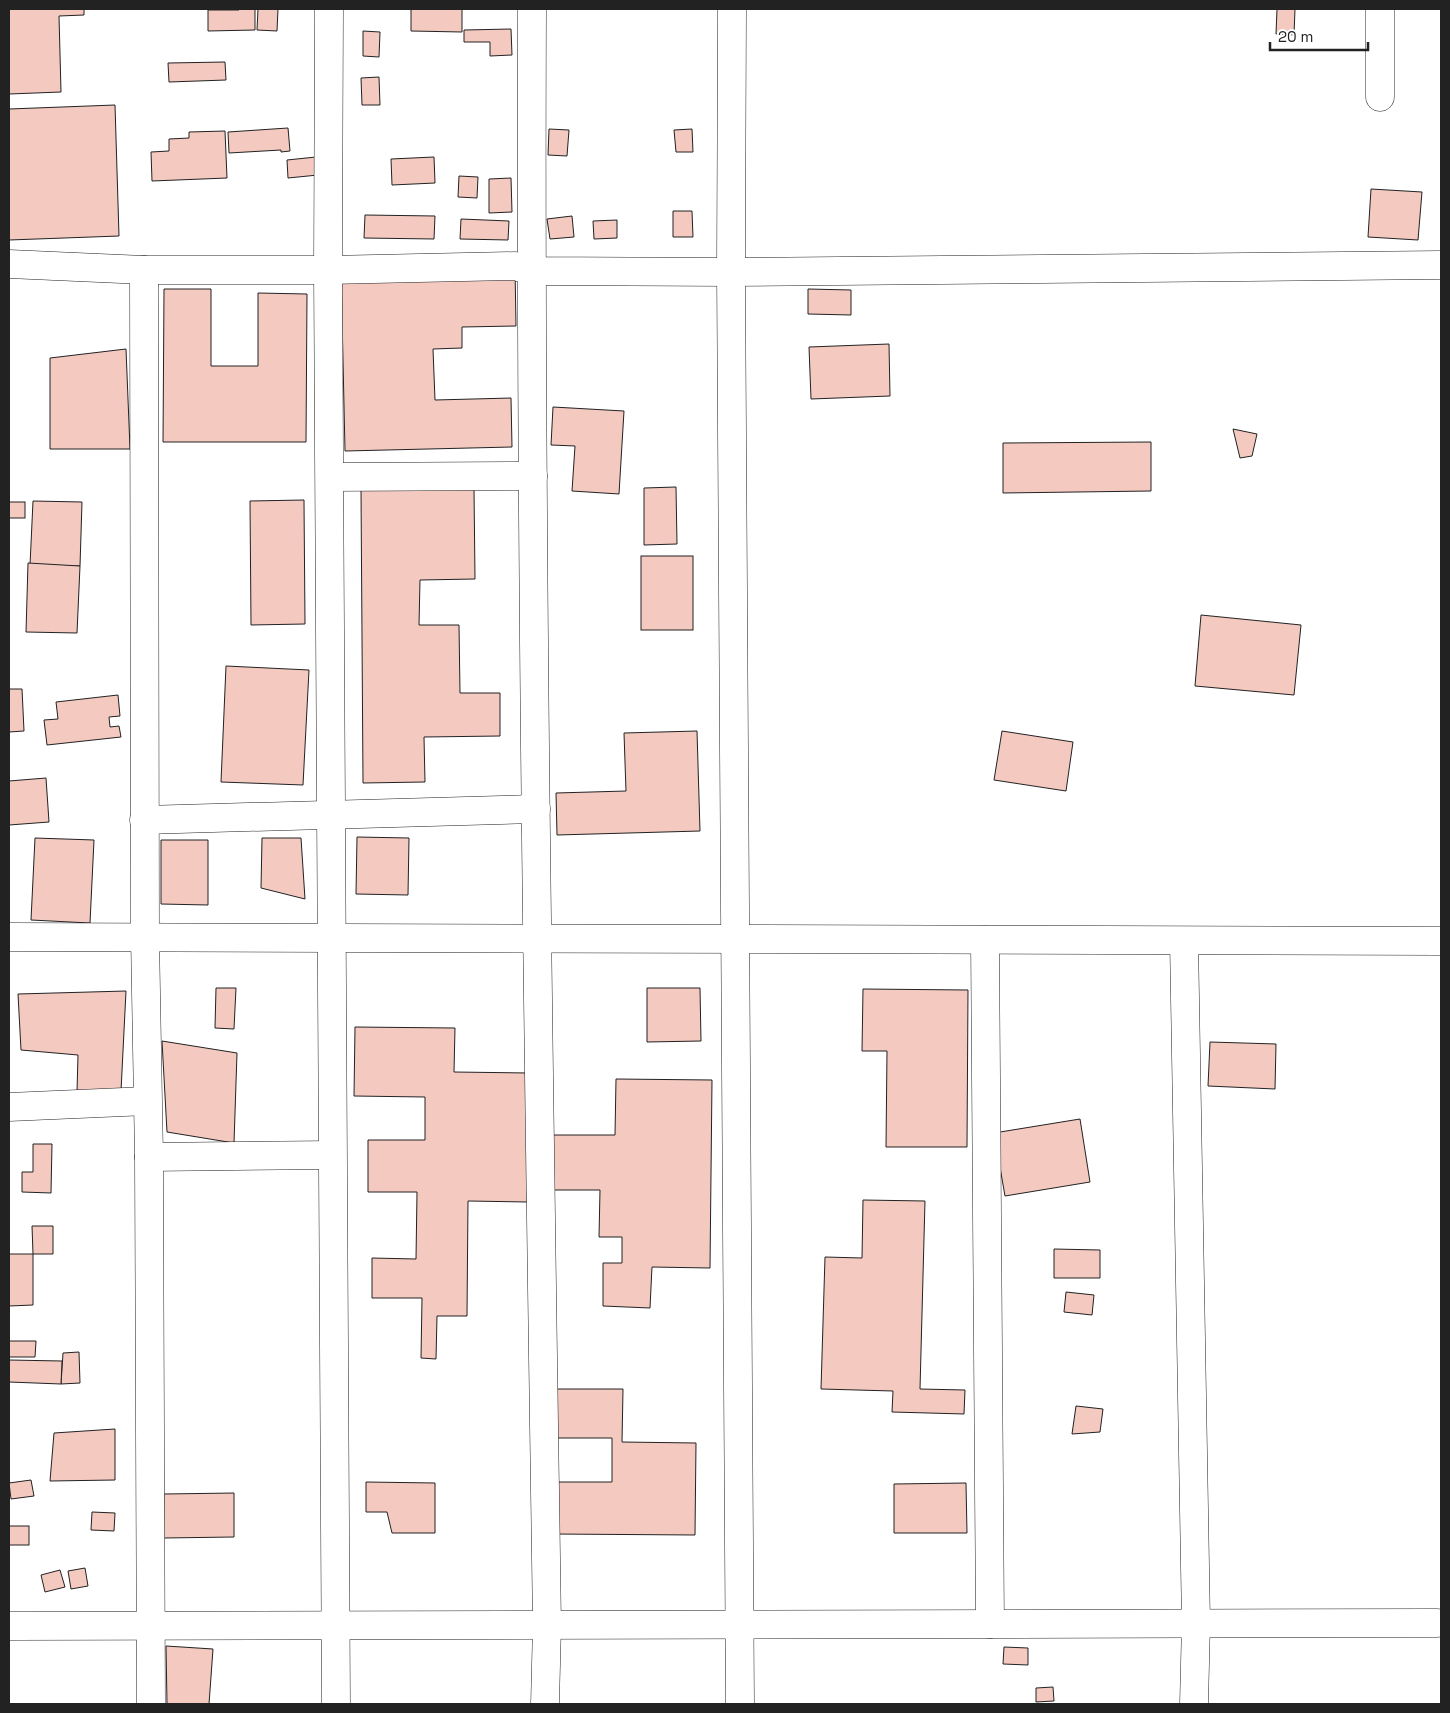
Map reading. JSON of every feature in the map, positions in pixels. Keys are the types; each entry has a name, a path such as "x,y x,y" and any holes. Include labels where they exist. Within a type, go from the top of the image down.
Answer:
{"street":[{"path":"329,9 328,270 336,1704"},
{"path":"532,9 531,271 537,938 547,1625 545,1704"},
{"path":"732,9 731,272 740,1704"},
{"path":"1380,9 1380,97"},
{"path":"9,264 144,270 328,270 515,266 531,271 731,272 1441,265"},
{"path":"144,270 144,820 149,1157 151,1704"},
{"path":"330,477 533,476"},
{"path":"144,820 536,809"},
{"path":"9,937 1441,941"},
{"path":"986,940 990,1624"},
{"path":"1184,941 1196,1623 1194,1704"},
{"path":"9,1107 147,1101"},
{"path":"149,1157 332,1155"},
{"path":"9,1626 1437,1623"}],"building":[{"path":"9,9 84,9 84,15 59,16 61,92 9,94"},
{"path":"255,9 255,30 208,31 208,10"},
{"path":"258,9 278,9 277,31 257,30"},
{"path":"411,9 462,9 462,32 411,31"},
{"path":"1277,9 1295,9 1294,35 1276,34"},
{"path":"511,29 512,55 490,56 490,42 464,42 464,30"},
{"path":"363,31 380,32 379,57 363,56"},
{"path":"225,62 226,80 169,82 168,63"},
{"path":"379,77 380,105 362,105 361,78"},
{"path":"115,105 119,236 9,240 9,109"},
{"path":"288,128 290,151 229,153 228,132"},
{"path":"549,129 569,130 567,156 548,155"},
{"path":"692,129 693,152 676,152 674,130"},
{"path":"225,131 227,178 152,181 151,152 169,151 169,139 189,138 189,132"},
{"path":"316,157 318,175 288,178 287,160"},
{"path":"434,157 435,183 392,185 391,159"},
{"path":"459,176 478,177 477,198 458,197"},
{"path":"511,178 512,212 489,213 489,179"},
{"path":"1371,189 1422,192 1418,240 1368,237"},
{"path":"673,211 692,211 693,237 673,237"},
{"path":"365,215 435,216 434,239 364,238"},
{"path":"572,216 574,237 550,239 547,219"},
{"path":"461,219 509,221 508,240 460,239"},
{"path":"617,220 617,238 594,239 593,221"},
{"path":"515,266 516,326 462,327 462,348 433,349 435,400 511,398 512,447 345,451 341,270"},
{"path":"164,289 211,289 211,366 258,366 258,293 307,294 306,442 163,442"},
{"path":"808,289 851,290 851,315 808,314"},
{"path":"889,344 890,396 811,399 809,347"},
{"path":"126,349 130,449 50,449 50,358"},
{"path":"553,407 624,411 619,494 572,491 575,446 551,445"},
{"path":"1233,429 1257,434 1252,456 1240,458"},
{"path":"1151,442 1151,491 1003,493 1003,443"},
{"path":"676,487 677,544 644,545 644,488"},
{"path":"474,488 475,579 420,580 419,625 459,625 460,693 500,693 500,736 424,737 425,782 363,783 361,489"},
{"path":"304,500 305,624 251,625 250,501"},
{"path":"33,501 82,502 80,566 30,565"},
{"path":"9,502 25,502 25,518 9,518"},
{"path":"641,556 693,556 693,630 641,630"},
{"path":"28,563 80,566 77,633 26,632"},
{"path":"1201,615 1301,625 1294,695 1195,686"},
{"path":"226,666 309,670 303,785 221,782"},
{"path":"9,689 22,689 24,731 9,732"},
{"path":"118,695 120,716 109,717 110,727 119,726 121,737 47,745 44,720 58,719 56,702"},
{"path":"697,731 700,831 557,835 556,793 626,791 624,733"},
{"path":"1002,731 1073,742 1066,791 994,780"},
{"path":"46,778 49,822 9,825 9,781"},
{"path":"357,837 409,838 408,895 356,894"},
{"path":"35,838 94,840 90,923 31,920"},
{"path":"262,838 301,838 305,899 261,888"},
{"path":"161,840 208,840 208,905 161,904"},
{"path":"216,988 236,988 234,1029 215,1028"},
{"path":"647,988 700,988 701,1041 647,1042"},
{"path":"863,989 968,990 967,1147 886,1147 887,1051 862,1051"},
{"path":"126,991 121,1091 77,1092 78,1055 21,1050 18,994"},
{"path":"355,1027 455,1028 454,1072 529,1073 527,1202 468,1201 467,1316 437,1316 436,1359 421,1358 422,1298 372,1298 372,1258 416,1259 417,1192 368,1192 368,1140 425,1140 425,1097 354,1096"},
{"path":"162,1041 237,1053 234,1143 167,1132"},
{"path":"1210,1042 1276,1044 1275,1089 1208,1086"},
{"path":"616,1079 712,1080 710,1268 652,1267 650,1308 603,1306 603,1263 622,1263 622,1237 599,1237 600,1190 552,1190 553,1135 615,1135"},
{"path":"1080,1119 1090,1182 1005,1196 994,1133"},
{"path":"33,1144 52,1144 51,1193 22,1192 22,1172 33,1172"},
{"path":"863,1200 925,1201 920,1389 965,1390 964,1414 892,1412 893,1391 821,1389 825,1257 862,1258"},
{"path":"32,1226 53,1226 53,1254 33,1254"},
{"path":"1054,1249 1100,1250 1100,1278 1054,1278"},
{"path":"9,1254 33,1254 33,1305 9,1306"},
{"path":"1066,1292 1094,1295 1092,1315 1064,1312"},
{"path":"9,1341 36,1341 35,1357 9,1357"},
{"path":"79,1352 80,1383 61,1384 63,1353"},
{"path":"9,1360 62,1361 61,1384 9,1382"},
{"path":"549,1389 623,1389 622,1442 696,1443 695,1535 553,1534 554,1482 612,1482 612,1438 549,1438"},
{"path":"1076,1406 1103,1409 1100,1432 1072,1434"},
{"path":"115,1429 115,1480 50,1481 54,1433"},
{"path":"31,1480 34,1496 11,1499 9,1483"},
{"path":"366,1482 435,1483 435,1533 392,1533 387,1512 366,1512"},
{"path":"966,1483 967,1533 894,1533 894,1484"},
{"path":"234,1493 234,1537 164,1538 164,1494"},
{"path":"92,1512 115,1513 114,1531 91,1530"},
{"path":"9,1526 29,1526 29,1545 9,1545"},
{"path":"85,1568 88,1586 71,1589 68,1571"},
{"path":"60,1570 65,1587 45,1592 41,1575"},
{"path":"166,1646 213,1649 209,1704 167,1704"},
{"path":"1004,1647 1028,1648 1028,1665 1003,1664"},
{"path":"1053,1687 1054,1701 1036,1702 1036,1688"}]}
